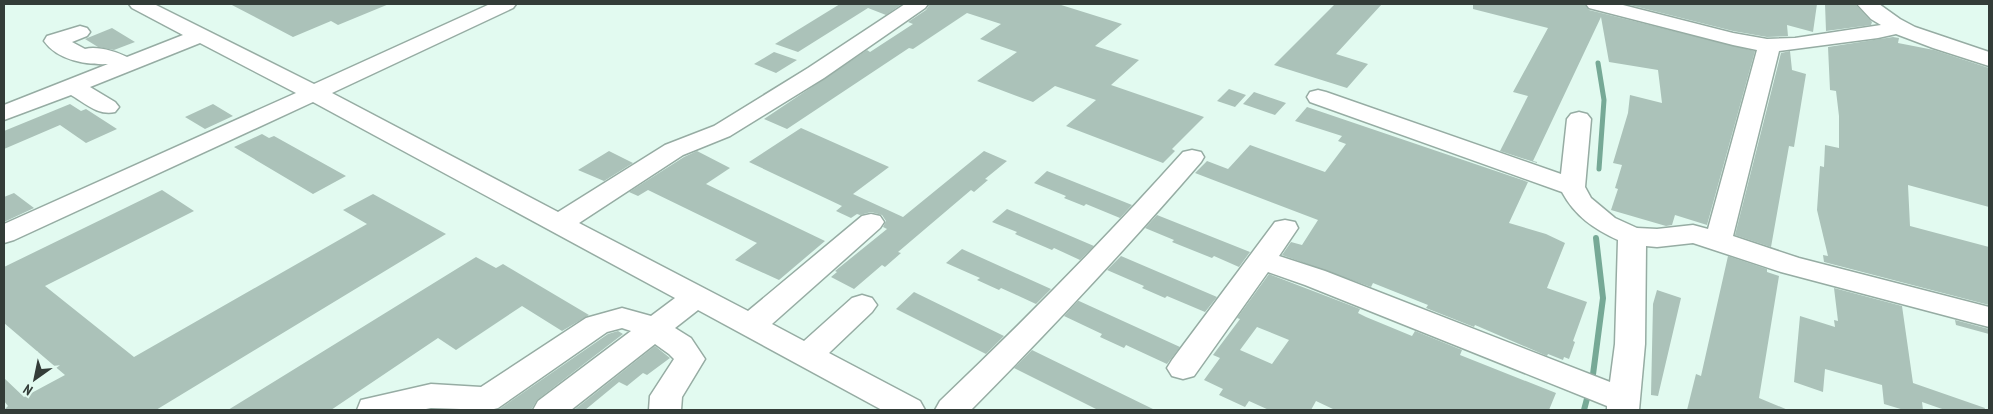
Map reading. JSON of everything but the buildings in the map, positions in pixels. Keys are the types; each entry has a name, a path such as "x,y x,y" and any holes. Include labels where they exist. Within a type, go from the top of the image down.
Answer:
{"street":[{"path":"139,4 312,92 909,410"},
{"path":"4,234 506,4"},
{"path":"558,224 674,150 722,131 816,73 918,4"},
{"path":"1596,4 1733,39 1767,45 1795,44 1878,32 1897,27"},
{"path":"1867,4 1879,16 1897,27 1989,59"},
{"path":"80,32 55,41 82,57 92,54 99,59 109,56 126,65"},
{"path":"4,114 199,36"},
{"path":"1718,240 1724,225 1768,51 1767,45"},
{"path":"73,86 107,107"},
{"path":"1318,96 1572,188"},
{"path":"1579,119 1572,188 1581,203 1606,224 1632,236 1657,238 1693,234 1718,240 1791,265 1989,316"},
{"path":"951,410 1017,346 1143,214 1192,157"},
{"path":"750,326 871,222"},
{"path":"1183,368 1286,228"},
{"path":"1262,260 1315,278 1607,397 1630,344 1632,236"},
{"path":"549,410 696,297"},
{"path":"807,356 862,305"},
{"path":"372,409 431,396 487,399 597,324 622,318 634,320 654,329 680,346 690,359 666,396 665,410"}],"waterway":[{"path":"1598,63 1604,100 1599,169"},
{"path":"1592,382 1603,298 1596,238"},
{"path":"1584,410 1589,391"}]}
